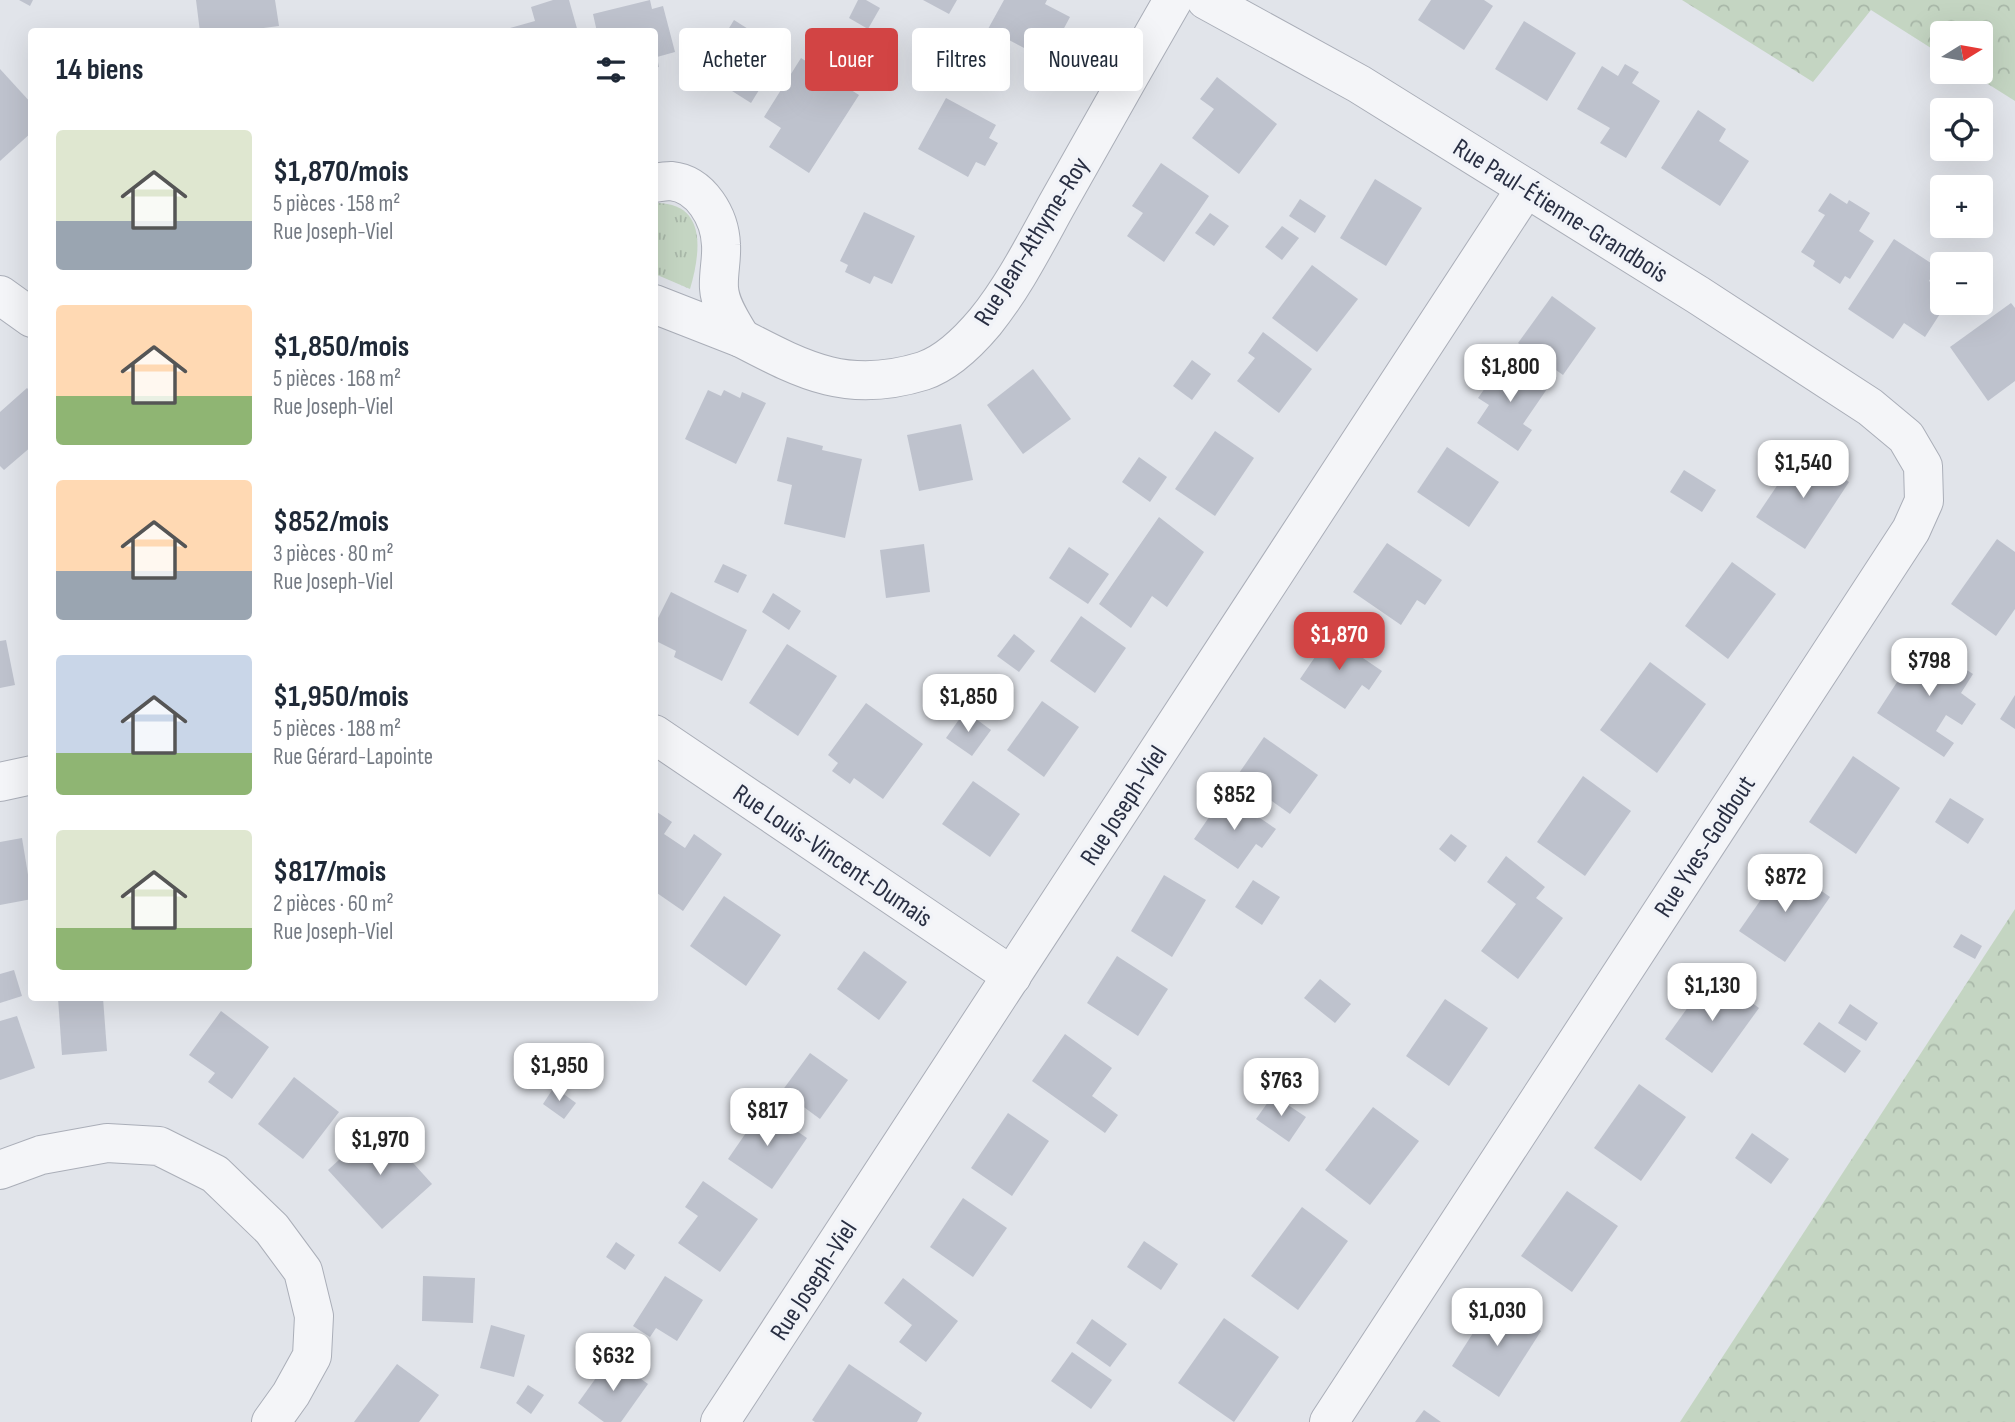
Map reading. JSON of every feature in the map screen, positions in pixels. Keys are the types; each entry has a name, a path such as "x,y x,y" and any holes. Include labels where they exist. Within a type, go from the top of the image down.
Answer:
{"street":[{"name":"Rue Jean-Athyme-Roy","path":"658,306 741,338 790,364 835,379 882,380 925,370 956,352 985,322 1024,263 1173,0"},
{"name":"Rue Paul-Étienne-Grandbois","path":"1206,0 1359,84 1526,188 1870,407 1906,437"},
{"path":"658,183 671,181 693,188 708,205 718,225 721,242 719,290 727,313 741,338"},
{"name":"Rue Joseph-Viel","path":"720,1422 1526,188"},
{"path":"0,295 28,315"},
{"name":"Rue Yves-Godbout","path":"1329,1422 1911,530 1924,501 1923,466 1906,437"},
{"name":"Rue Louis-Vincent-Dumais","path":"658,737 1012,976"},
{"path":"0,782 28,776"},
{"path":"0,1170 41,1155 107,1143 159,1146 215,1174 272,1229 303,1271 314,1315 312,1356 291,1394 271,1422"}],"green space":[{"path":"1682,0 2015,0 2015,101 1988,84 1993,84 1993,21 1930,21 1930,47 1871,10 1813,82"},
{"path":"658,203 672,205 684,211 692,220 697,245 690,289 658,275"},
{"path":"2015,909 2015,1422 1680,1422"}],"building":[{"path":"19,0 33,0 30,6"},
{"path":"196,0 275,0 279,26 200,28"},
{"path":"553,0 569,0 577,28 510,28 535,21 531,7"},
{"path":"650,0 652,9 663,6 675,52 658,57 658,28 596,28 593,14"},
{"path":"858,0 866,0 880,8 869,28 849,18"},
{"path":"923,0 957,0 949,14"},
{"path":"1004,0 1047,0 1045,4 1070,17 1064,28 1024,28 1024,48 1010,41 1010,28 989,28"},
{"path":"1431,0 1484,0 1493,6 1464,50 1418,20"},
{"path":"734,20 747,28 729,28"},
{"path":"1524,21 1576,53 1547,101 1495,69"},
{"path":"801,58 805,61 805,91 853,91 859,95 809,173 769,147 781,128 764,117 780,91 791,91 791,74"},
{"path":"1625,64 1639,72 1632,83 1660,101 1626,158 1600,143 1610,128 1577,109 1602,66 1618,76"},
{"path":"0,69 28,100 28,136 0,161"},
{"path":"1217,77 1277,124 1239,174 1192,138 1214,109 1200,99"},
{"path":"732,91 758,91 751,103"},
{"path":"946,98 996,125 989,138 998,143 985,166 976,162 968,177 918,149"},
{"path":"1698,110 1726,129 1719,141 1749,161 1720,206 1661,168"},
{"path":"1161,163 1209,196 1164,262 1127,236 1143,213 1132,206"},
{"path":"1375,179 1422,208 1386,266 1340,238"},
{"path":"1830,193 1847,204 1849,200 1870,213 1859,231 1874,241 1850,279 1845,276 1840,284 1813,266 1815,261 1801,252 1825,215 1818,211"},
{"path":"1300,199 1326,216 1315,233 1289,216"},
{"path":"864,212 915,236 892,284 874,276 870,284 845,272 848,265 840,261"},
{"path":"1210,213 1229,226 1214,246 1195,233"},
{"path":"1282,226 1299,238 1282,260 1265,247"},
{"path":"1894,239 1930,262 1930,315 1939,315 1925,337 1904,323 1893,339 1848,309"},
{"path":"1312,265 1358,299 1317,352 1272,318"},
{"path":"1552,296 1596,328 1563,375 1518,343"},
{"path":"2011,303 2015,308 2015,381 1988,401 1950,347"},
{"path":"1263,332 1312,369 1279,413 1237,381 1255,358 1248,353"},
{"path":"1192,360 1211,374 1192,400 1173,386"},
{"path":"1505,360 1547,389 1523,424 1532,430 1518,451 1477,423 1489,405 1478,398"},
{"path":"1033,369 1071,419 1023,454 987,405"},
{"path":"28,389 28,449 4,470 0,466 0,412"},
{"path":"708,390 721,396 724,390 740,398 742,392 766,403 736,464 685,439"},
{"path":"961,424 973,480 919,491 907,435"},
{"path":"1215,431 1254,458 1215,516 1175,489"},
{"path":"787,437 823,446 822,450 862,459 845,538 784,524 792,485 777,481"},
{"path":"1447,447 1499,482 1469,527 1417,492"},
{"path":"1801,450 1849,482 1805,549 1756,517"},
{"path":"1139,457 1167,477 1150,502 1122,482"},
{"path":"1684,470 1716,490 1702,512 1670,492"},
{"path":"1159,517 1204,552 1167,607 1152,596 1131,628 1099,604"},
{"path":"1997,539 2015,552 2015,609 1996,636 1951,604"},
{"path":"1387,543 1442,580 1425,605 1417,600 1401,625 1353,592"},
{"path":"924,544 930,592 886,598 880,550"},
{"path":"1069,547 1109,574 1088,604 1049,578"},
{"path":"1732,562 1776,594 1728,659 1685,626"},
{"path":"723,564 747,575 738,593 714,582"},
{"path":"671,592 747,630 722,681 674,657 676,651 658,642 658,618"},
{"path":"773,593 801,611 789,630 762,612"},
{"path":"1081,616 1126,648 1095,693 1050,661"},
{"path":"1326,633 1382,671 1369,690 1362,685 1345,709 1300,679 1317,654 1313,652"},
{"path":"1014,634 1035,651 1019,672 997,656"},
{"path":"6,640 15,685 0,688 0,641"},
{"path":"1923,642 1973,674 1961,693 1976,704 1962,725 1946,715 1936,731 1954,743 1944,757 1877,713"},
{"path":"787,644 837,676 798,736 749,703"},
{"path":"1650,662 1706,704 1657,773 1600,730"},
{"path":"979,685 994,695 981,714 967,704"},
{"path":"2015,695 2015,729 2000,719"},
{"path":"1042,701 1079,727 1044,777 1007,750"},
{"path":"866,703 923,744 883,799 854,778 850,784 832,771 838,763 828,755"},
{"path":"965,711 991,730 972,756 946,738"},
{"path":"1264,737 1318,775 1290,814 1237,776"},
{"path":"1853,756 1900,788 1856,854 1809,822"},
{"path":"1583,776 1631,811 1585,876 1537,842"},
{"path":"973,781 1020,814 990,857 942,824"},
{"path":"1225,794 1276,829 1262,848 1256,844 1238,869 1194,839"},
{"path":"1950,798 1984,819 1968,844 1935,822"},
{"path":"658,813 672,822 664,834 685,848 694,834 722,854 683,911 658,894"},
{"path":"1451,834 1467,846 1455,862 1439,849"},
{"path":"22,838 28,875 28,900 0,905 0,842"},
{"path":"1506,856 1545,887 1536,898 1563,918 1518,979 1481,951 1516,904 1487,882"},
{"path":"1785,865 1830,897 1785,962 1739,931"},
{"path":"1164,875 1206,900 1172,957 1131,931"},
{"path":"1253,880 1280,897 1262,925 1235,907"},
{"path":"724,896 781,935 746,986 690,946"},
{"path":"1961,934 1982,946 1975,959 1953,947"},
{"path":"864,951 907,982 879,1020 837,989"},
{"path":"1117,956 1168,989 1138,1036 1087,1003"},
{"path":"14,970 22,996 0,1003 0,974"},
{"path":"1712,974 1759,1008 1712,1073 1665,1039"},
{"path":"1320,979 1351,1004 1335,1023 1304,998"},
{"path":"1445,999 1488,1028 1449,1086 1406,1056"},
{"path":"58,1001 103,1001 107,1051 62,1055"},
{"path":"1850,1004 1878,1023 1866,1041 1838,1023"},
{"path":"221,1011 269,1047 232,1099 208,1082 215,1073 189,1055"},
{"path":"17,1016 35,1068 0,1080 0,1021"},
{"path":"1819,1022 1861,1051 1845,1073 1803,1044"},
{"path":"1065,1034 1112,1068 1092,1096 1118,1115 1105,1133 1032,1081"},
{"path":"810,1053 848,1080 820,1119 782,1091"},
{"path":"294,1077 339,1112 303,1159 258,1124"},
{"path":"1639,1084 1686,1117 1641,1181 1594,1148"},
{"path":"554,1087 576,1103 564,1119 543,1104"},
{"path":"1273,1095 1306,1117 1289,1142 1256,1119"},
{"path":"1373,1107 1419,1141 1370,1205 1325,1170"},
{"path":"763,1108 807,1138 772,1189 728,1159"},
{"path":"1008,1113 1049,1141 1012,1196 971,1168"},
{"path":"378,1124 432,1184 382,1229 328,1170"},
{"path":"1752,1133 1789,1159 1771,1184 1735,1158"},
{"path":"703,1181 758,1219 720,1272 678,1243 698,1216 685,1207"},
{"path":"1567,1191 1618,1226 1572,1292 1521,1256"},
{"path":"963,1198 1007,1228 973,1277 930,1247"},
{"path":"1302,1207 1348,1241 1298,1310 1251,1276"},
{"path":"1144,1241 1178,1264 1161,1290 1127,1267"},
{"path":"616,1242 635,1255 625,1270 606,1257"},
{"path":"423,1276 475,1278 473,1323 422,1321"},
{"path":"665,1276 703,1300 677,1341 656,1328 650,1337 633,1326"},
{"path":"903,1278 958,1321 926,1362 899,1342 912,1325 884,1303"},
{"path":"1494,1300 1541,1331 1499,1397 1452,1366"},
{"path":"1224,1318 1279,1357 1234,1422 1178,1383"},
{"path":"1092,1319 1127,1344 1110,1367 1076,1343"},
{"path":"491,1325 525,1335 514,1377 480,1368"},
{"path":"1072,1352 1112,1380 1091,1409 1051,1381"},
{"path":"611,1357 648,1384 621,1422 604,1422 578,1403"},
{"path":"397,1364 439,1395 419,1422 354,1422"},
{"path":"849,1364 922,1413 917,1422 812,1420"},
{"path":"528,1385 544,1395 531,1414 516,1403"},
{"path":"1424,1410 1441,1422 1415,1422"}]}
